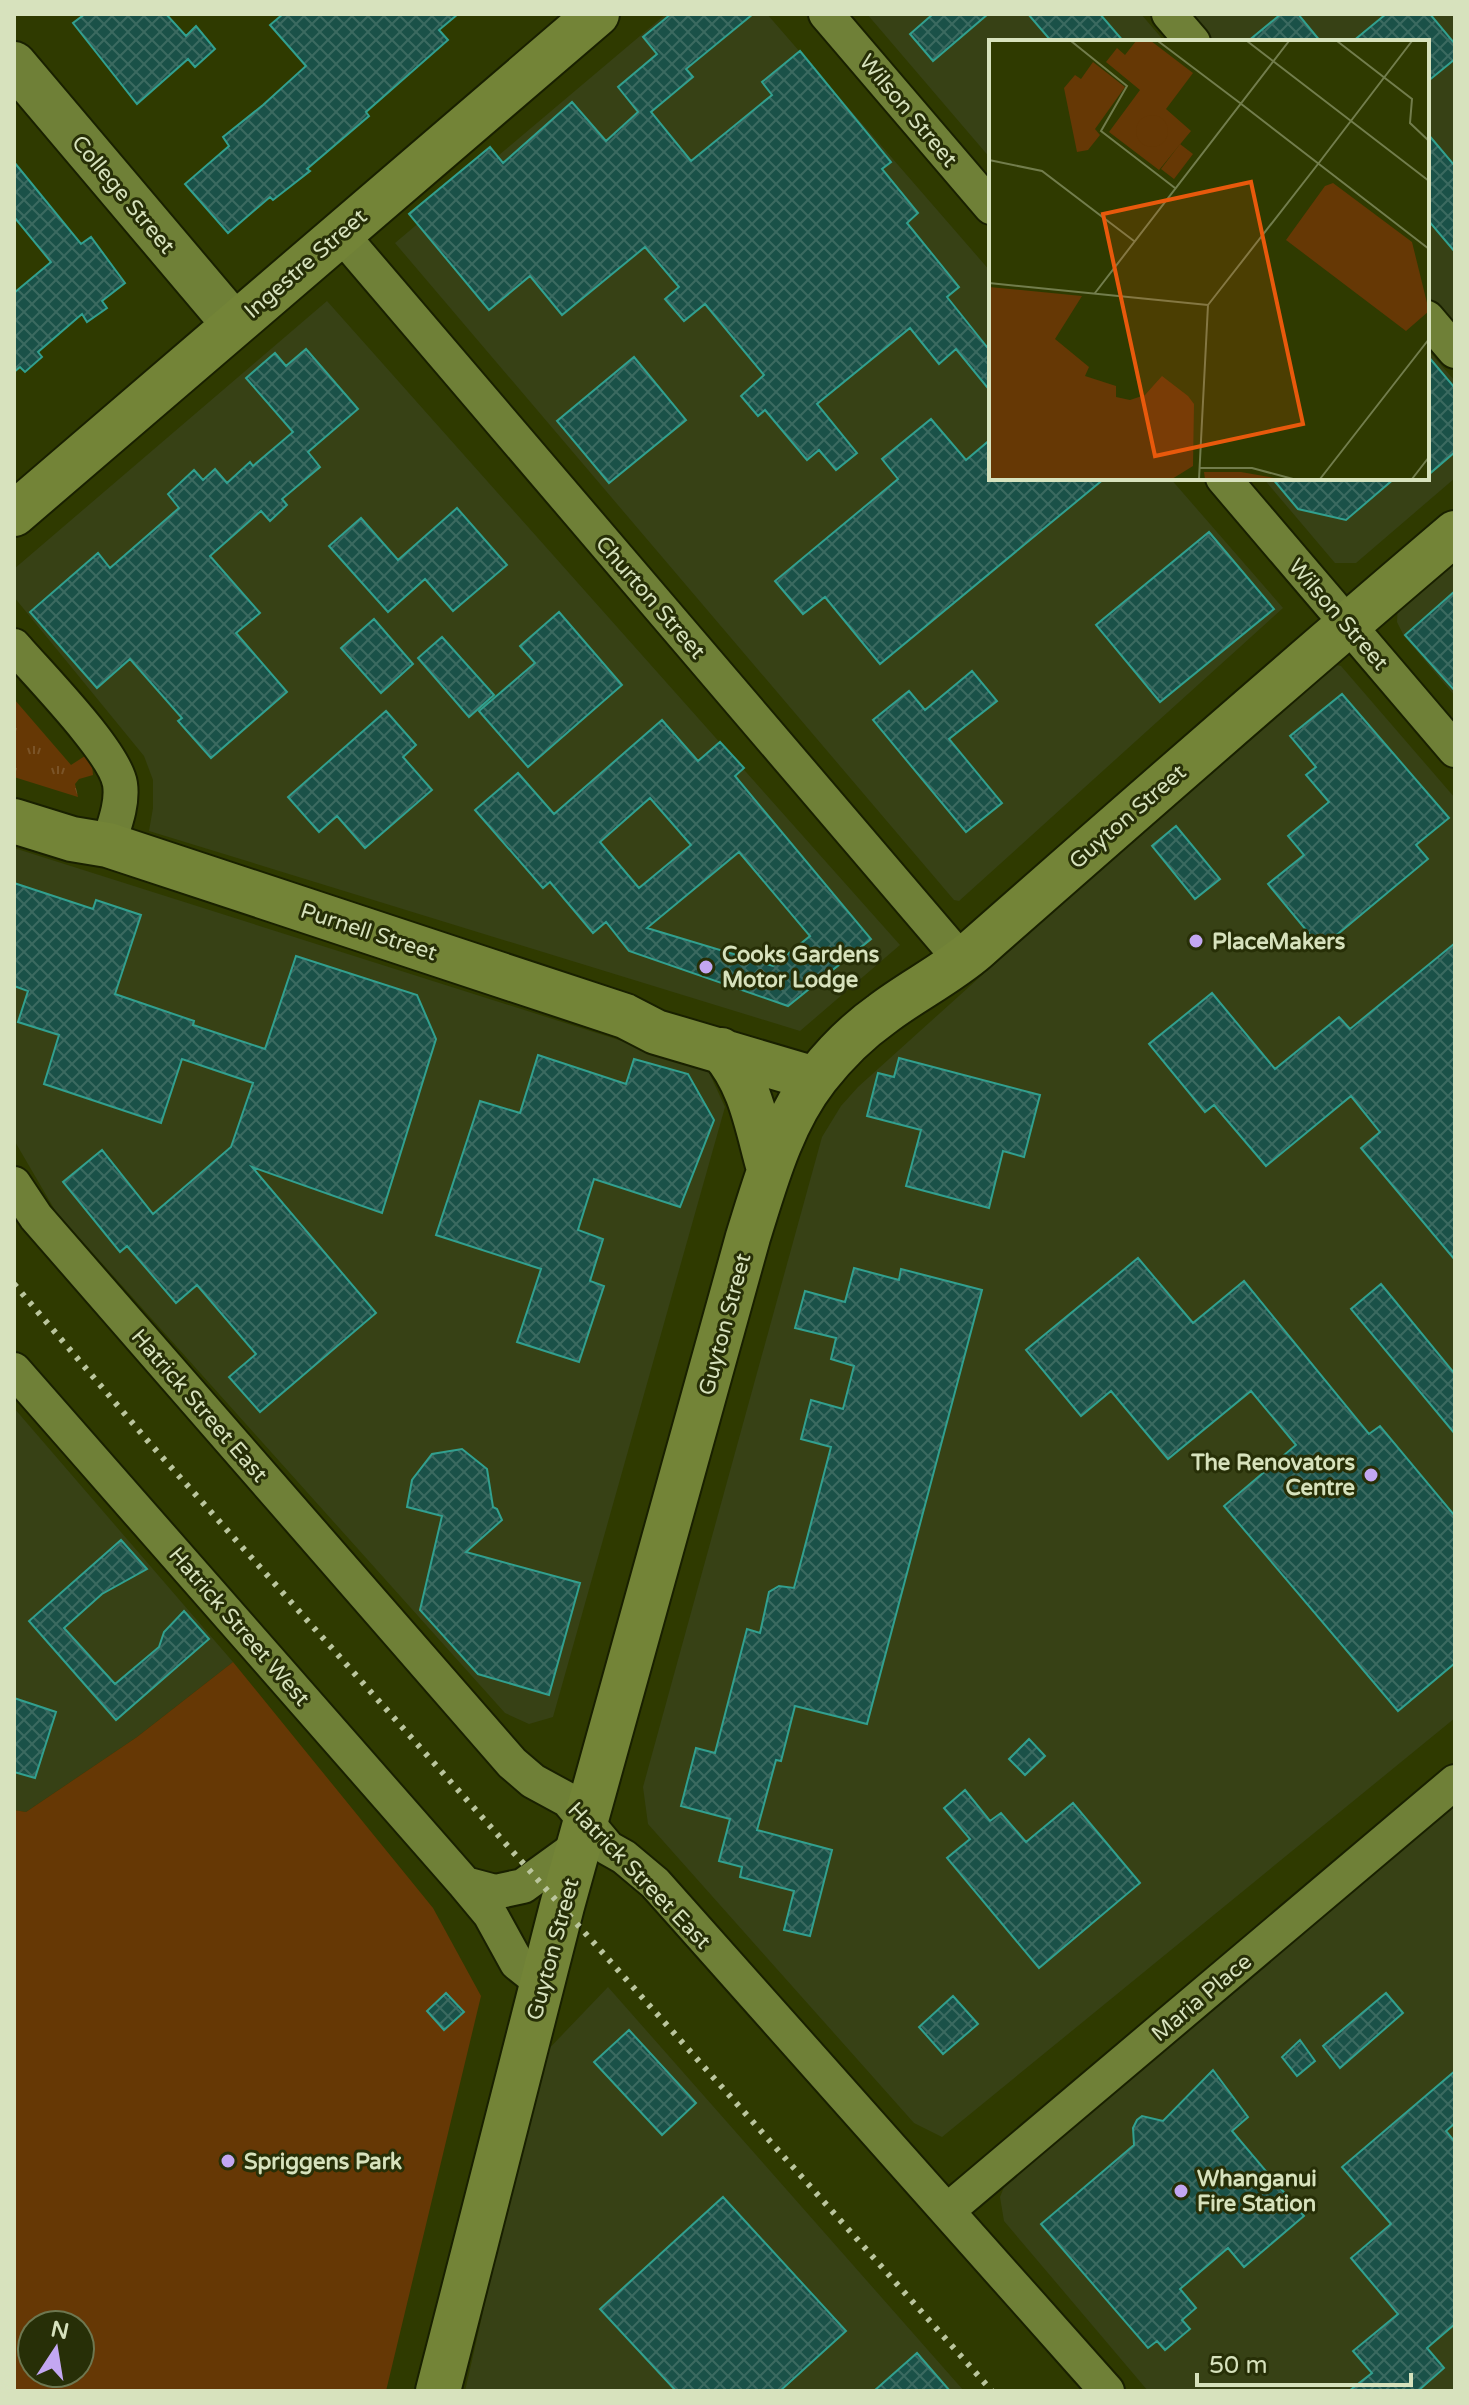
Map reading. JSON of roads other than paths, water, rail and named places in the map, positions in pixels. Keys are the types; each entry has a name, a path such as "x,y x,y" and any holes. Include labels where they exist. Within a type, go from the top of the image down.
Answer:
{"main road":[{"name":"Ingestre Street","path":"14,514 597,14"},
{"name":"Guyton Street","path":"438,2391 542,1983 740,1267 769,1169 791,1121 815,1079 845,1046 880,1015 962,961 1455,533"},
{"name":"Purnell Street","path":"14,821 72,839 108,845 625,1016 656,1032 815,1079"},
{"path":"721,1050 733,1063 750,1095 769,1169"}],"street":[{"name":"Wilson Street","path":"826,14 989,205"},
{"path":"1169,14 1191,40"},
{"name":"College Street","path":"14,64 234,324"},
{"name":"Churton Street","path":"340,233 962,961"},
{"path":"1429,320 1455,351"},
{"name":"Wilson Street","path":"1225,480 1455,750"},
{"path":"14,646 91,735 120,782 120,803 108,845"},
{"name":"Hatrick Street East","path":"14,1184 46,1229 512,1763 533,1781 568,1800 584,1834 624,1857 655,1883 1107,2391"},
{"name":"Hatrick Street West","path":"14,1370 465,1884 490,1914 517,1963 542,1983"},
{"name":"Maria Place","path":"947,2211 1455,1782"},
{"path":"465,1884 495,1892 523,1886 584,1834"}],"railway":[{"path":"14,1284 147,1440 992,2391"}],"place":[{"name":"PlaceMakers","path":"1196,941"},
{"name":"Cooks Gardens Motor Lodge","path":"706,967"},
{"name":"The Renovators Centre","path":"1371,1475"},
{"name":"Spriggens Park","path":"228,2161"},
{"name":"Whanganui Fire Station","path":"1181,2191"}]}
